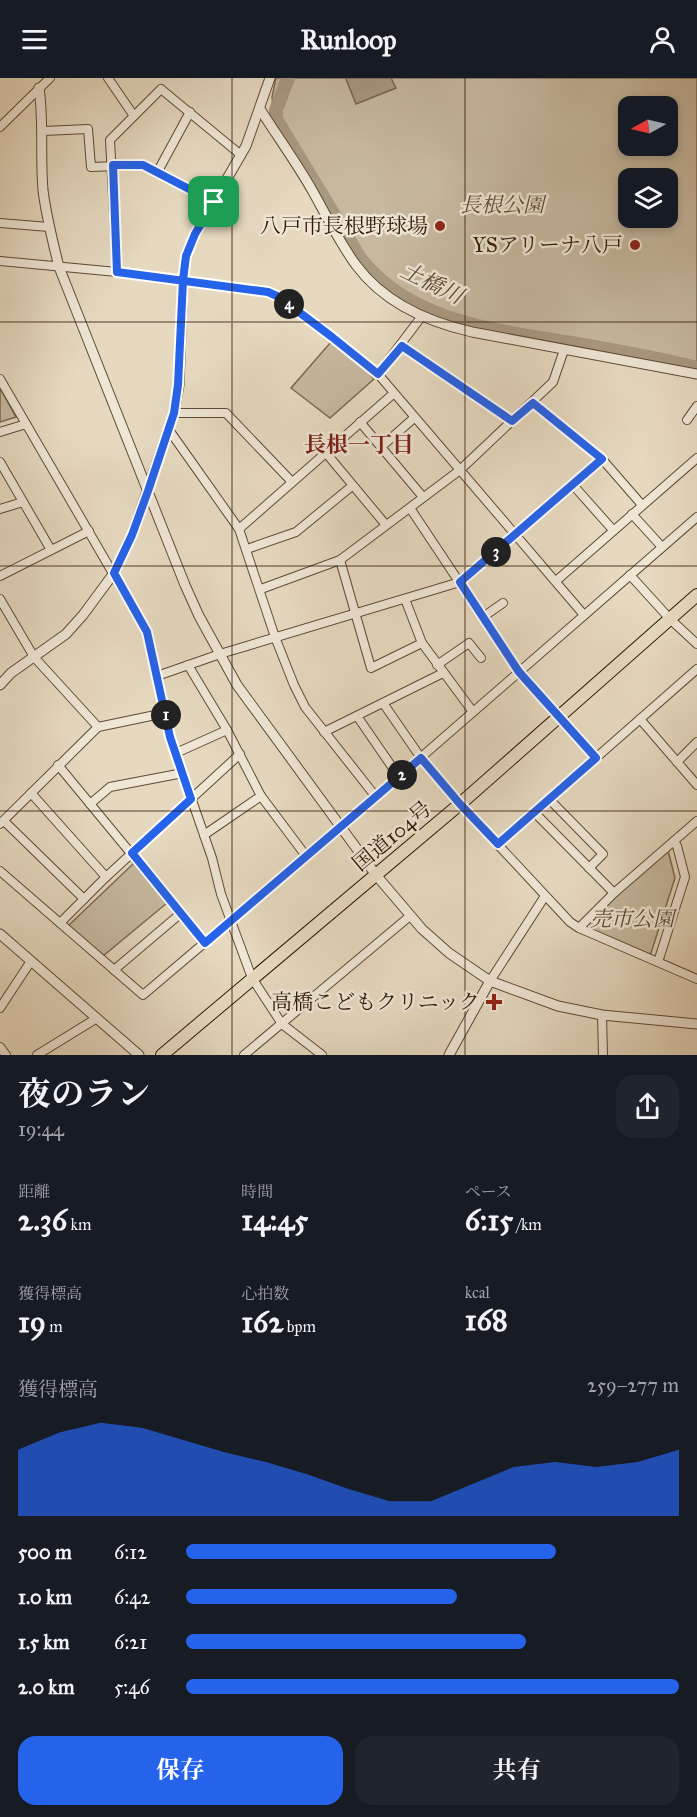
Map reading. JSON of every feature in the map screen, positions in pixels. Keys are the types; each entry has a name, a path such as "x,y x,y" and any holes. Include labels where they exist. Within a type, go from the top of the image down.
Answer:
{"highway":[{"name":"国道104号","path":"162,1055 460,804 697,595"}],"street":[{"path":"0,127 50,78"},
{"path":"108,78 134,116"},
{"path":"0,685 11,673 66,634 83,615 114,573 132,535 174,413 178,385 186,256 195,234 253,131 267,81"},
{"path":"39,88 43,189 59,267 185,585 237,685 376,875 410,916 449,953 490,981 558,1006 602,1015 697,1023"},
{"path":"117,272 111,140 161,89 241,155"},
{"path":"260,109 356,265 376,287 403,307 455,328 697,374"},
{"path":"158,171 190,112"},
{"path":"42,131 88,129 91,167 143,165 214,202"},
{"path":"0,223 49,227"},
{"path":"0,261 183,280 268,292 279,297 378,374 584,615"},
{"path":"378,374 402,346 422,316"},
{"path":"402,346 512,421"},
{"path":"261,589 340,560 460,470 533,403 553,381 564,350"},
{"path":"0,379 147,632 170,737 252,978 282,1024 312,1052 322,1055"},
{"path":"239,529 393,394"},
{"path":"533,403 602,459 642,505"},
{"path":"687,420 697,406"},
{"path":"174,413 226,413 292,482"},
{"path":"381,447 414,418"},
{"path":"360,422 423,497"},
{"path":"0,432 26,424"},
{"path":"169,430 239,529 261,589 275,637 305,707 376,797"},
{"path":"326,453 387,525"},
{"path":"556,581 697,458"},
{"path":"157,676 219,654 460,582 602,459"},
{"path":"0,462 51,550"},
{"path":"573,485 613,530"},
{"path":"247,549 296,532 352,486"},
{"path":"0,509 23,502"},
{"path":"410,508 519,672 596,758"},
{"path":"632,514 662,547"},
{"path":"0,871 143,995 376,797 697,518"},
{"path":"0,576 89,531"},
{"path":"340,560 371,668 422,643"},
{"path":"630,575 669,619 697,644"},
{"path":"0,599 34,657 98,727"},
{"path":"405,599 422,643 473,712"},
{"path":"483,617 503,603"},
{"path":"437,665 469,643 481,658"},
{"path":"188,665 227,730 261,796 306,856"},
{"path":"498,844 697,669"},
{"path":"324,732 443,673"},
{"path":"383,703 421,758 460,804 570,922 697,979"},
{"path":"84,899 2,823 98,727 165,712"},
{"path":"357,716 399,777"},
{"path":"639,719 697,785"},
{"path":"176,753 227,730"},
{"path":"677,762 697,742"},
{"path":"60,923 106,877 240,754"},
{"path":"58,765 205,943"},
{"path":"90,804 110,787 183,772"},
{"path":"31,793 106,877"},
{"path":"204,835 261,796"},
{"path":"549,799 603,854 589,868"},
{"path":"534,812 614,893"},
{"path":"579,928 614,893 697,821"},
{"path":"658,962 685,877 674,841"},
{"path":"449,1055 490,981 545,896"},
{"path":"114,970 180,914"},
{"path":"244,1055 410,916"},
{"path":"0,934 139,1055"},
{"path":"0,1008 32,961"},
{"path":"602,1015 603,1055"},
{"path":"37,1055 97,1018"},
{"path":"0,1047 6,1055"}],"green space":[{"name":"長根公園","path":"276,78 697,78 697,370 497,333 453,322 398,297 358,259 275,123 272,97"},
{"path":"331,342 374,379 330,418 291,388"},
{"path":"0,388 16,417 0,422"},
{"name":"売市公園","path":"668,850 675,878 650,956 584,926 598,912"},
{"path":"135,862 167,903 103,956 68,926"}],"shaded area":[{"path":"391,78 396,88 356,104 346,79"}],"waterway":[{"name":"土橋川","path":"288,78 276,110 276,119 360,258 380,280 404,297 429,310 484,328 619,351 697,368"}],"place":[{"name":"八戸市長根野球場","path":"440,226"},
{"name":"YSアリーナ八戸","path":"635,245"},
{"name":"高橋こどもクリニック","path":"494,1002"}],"district":[{"name":"長根一丁目","path":"359,444"}],"route":[{"path":"214,202 143,165 113,165 117,272 183,280 268,292 279,297 378,374 402,346 512,421 533,403 602,459 460,582 519,672 596,758 498,844 421,758 205,943 132,853 191,799 170,737 147,632 114,573 132,535 174,413 178,385 183,280 186,256 195,234 214,202"}]}
